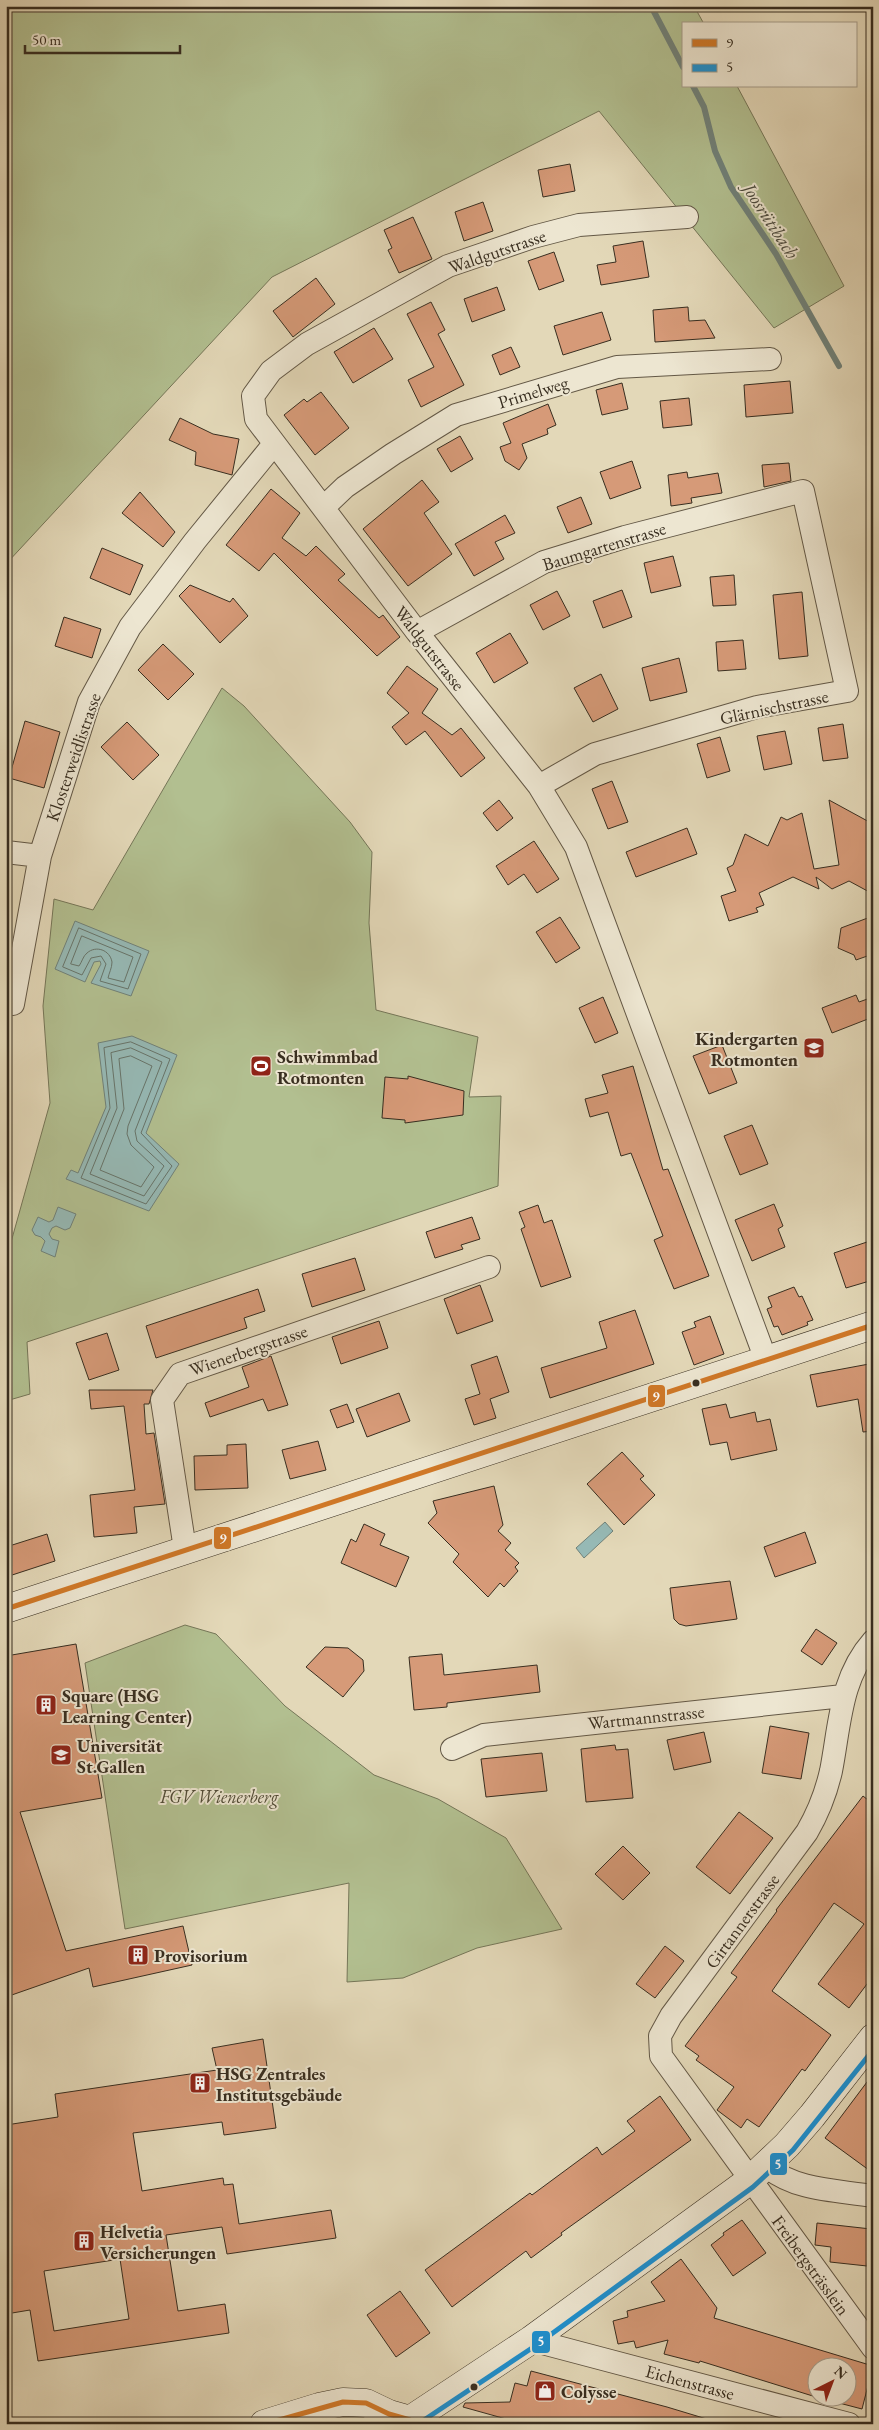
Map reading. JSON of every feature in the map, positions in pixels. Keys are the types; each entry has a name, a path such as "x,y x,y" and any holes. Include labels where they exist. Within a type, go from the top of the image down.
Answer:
{"street":[{"name":"Waldgutstrasse","path":"687,217 579,225 533,237 456,263 307,344 271,370 253,396 256,419 417,632 539,786 576,847 766,1360"},
{"name":"Primelweg","path":"324,507 345,487 369,470 456,415 616,367 770,359"},
{"name":"Klosterweidlistrasse","path":"13,1004 40,856 88,702 130,627 195,541 274,444"},
{"name":"Baumgartenstrasse","path":"417,632 544,562 625,537 803,491"},
{"name":"Glärnischstrasse","path":"539,786 595,754 757,707 847,691 803,491"},
{"path":"6,852 40,856"},
{"name":"Wienerbergstrasse","path":"185,1549 162,1400 180,1374 489,1267"},
{"path":"6,1609 873,1325"},
{"name":"Girtannerstrasse","path":"758,2173 716,2131 661,2056 660,2036 670,2016 803,1838 817,1813 831,1771 843,1696 862,1654 873,1641"},
{"name":"Wartmannstrasse","path":"452,1749 484,1735 843,1696"},
{"path":"264,2424 319,2407 343,2402 366,2403 411,2423 530,2340 758,2173 812,2116 873,2038"},
{"path":"758,2173 778,2176 804,2186 873,2196"},
{"name":"Freibergsträsslein","path":"758,2173 873,2348"},
{"name":"Eichenstrasse","path":"530,2340 849,2424"}],"green space":[{"path":"6,6 694,6 703,22 682,22 682,88 738,88 844,286 774,328 599,111 272,277 6,564"},
{"name":"Schwimmbad Rotmonten","path":"222,688 244,706 350,822 372,852 369,923 376,1010 478,1037 469,1097 501,1096 498,1186 27,1342 30,1394 6,1401 6,1260 50,1103 43,1006 54,899 93,910"},
{"name":"FGV Wienerberg","path":"185,1625 216,1634 285,1706 374,1775 438,1799 506,1838 562,1929 477,1948 403,1978 347,1982 349,1883 125,1929 85,1663"}],"water":[{"path":"75,921 149,951 131,996 91,983 101,964 100,961 94,962 85,982 55,969"},
{"path":"132,1036 177,1055 146,1133 179,1164 149,1211 66,1179 71,1170 78,1173 106,1107 98,1043"},
{"path":"58,1207 76,1214 70,1228 65,1230 56,1226 52,1228 49,1234 52,1239 59,1241 55,1257 41,1251 45,1241 35,1235 32,1230 38,1217 49,1222 53,1220"},
{"path":"605,1522 613,1531 584,1558 576,1548"}],"building":[{"path":"570,164 575,191 543,197 538,170"},
{"path":"483,202 493,231 464,241 455,212"},
{"path":"413,217 432,259 399,273 388,250 392,248 384,230"},
{"path":"643,241 649,277 601,285 597,265 616,262 613,246"},
{"path":"554,252 564,281 539,290 528,261"},
{"path":"316,278 335,304 293,337 273,311"},
{"path":"497,287 505,310 472,322 464,299"},
{"path":"431,302 445,330 438,334 464,385 421,407 408,380 434,367 407,314"},
{"path":"688,307 689,321 705,320 715,338 655,342 653,310"},
{"path":"602,312 611,340 563,355 554,326"},
{"path":"374,328 393,359 353,383 334,352"},
{"path":"511,347 520,367 500,375 492,355"},
{"path":"790,381 793,413 746,417 744,385"},
{"path":"622,383 628,409 602,415 596,390"},
{"path":"321,392 349,428 315,455 284,415 304,399 307,402"},
{"path":"689,398 692,425 663,428 660,401"},
{"path":"548,404 556,425 547,429 548,434 522,444 527,458 519,470 505,461 500,447 511,443 503,423"},
{"path":"180,418 213,434 239,439 232,475 195,465 196,452 169,440"},
{"path":"460,436 473,459 451,472 437,449"},
{"path":"632,461 641,488 610,499 600,472"},
{"path":"789,463 791,481 764,487 762,465"},
{"path":"687,472 688,478 718,473 722,493 691,498 692,503 671,506 668,475"},
{"path":"422,480 439,502 424,513 452,554 408,586 363,529"},
{"path":"271,489 300,513 282,538 306,556 316,546 345,574 338,580 379,618 383,615 400,637 377,656 274,553 259,571 226,545"},
{"path":"140,492 175,532 163,547 122,513"},
{"path":"581,497 592,524 568,533 557,507"},
{"path":"505,515 515,533 495,542 504,559 474,576 455,544"},
{"path":"102,548 143,565 130,595 90,578"},
{"path":"673,556 681,586 651,593 644,563"},
{"path":"734,575 736,605 713,606 710,577"},
{"path":"190,585 230,602 233,598 248,616 220,643 179,596"},
{"path":"622,590 632,617 603,628 593,601"},
{"path":"557,591 570,616 543,630 530,605"},
{"path":"802,592 808,656 779,659 773,595"},
{"path":"64,617 101,629 92,658 55,646"},
{"path":"510,633 528,663 494,683 476,653"},
{"path":"743,640 746,669 718,671 716,642"},
{"path":"163,644 194,674 168,700 138,670"},
{"path":"679,658 687,692 650,701 642,668"},
{"path":"407,666 438,689 422,713 452,735 461,728 485,758 461,777 425,731 406,745 392,727 409,713 387,693"},
{"path":"601,674 618,709 593,722 574,688"},
{"path":"25,721 60,732 44,788 9,778"},
{"path":"127,722 159,755 133,780 101,747"},
{"path":"843,724 848,758 823,761 818,728"},
{"path":"785,731 792,764 764,770 757,736"},
{"path":"720,737 730,771 707,778 697,744"},
{"path":"612,781 628,822 608,829 592,789"},
{"path":"499,800 513,818 497,831 483,813"},
{"path":"829,800 873,824 873,894 849,881 832,889 816,877 819,889 793,877 759,893 764,905 756,908 758,912 729,921 721,896 736,891 727,868 733,865 745,834 768,846 781,817 787,820 802,813 814,869 839,865"},
{"path":"687,828 697,854 636,877 626,852"},
{"path":"534,841 559,879 537,893 524,874 508,885 496,866"},
{"path":"873,916 873,954 856,960 854,955 838,948 841,928"},
{"path":"560,917 580,948 556,963 536,932"},
{"name":"Kindergarten Rotmonten","path":"856,995 859,1002 873,997 873,1017 832,1033 822,1008"},
{"path":"603,997 618,1033 595,1043 579,1008"},
{"path":"722,1045 737,1083 709,1094 693,1056"},
{"path":"633,1066 663,1170 668,1169 709,1276 674,1289 654,1240 663,1236 631,1153 621,1156 608,1112 590,1117 585,1099 608,1093 602,1075"},
{"path":"408,1076 464,1091 463,1115 405,1123 405,1120 382,1118 385,1077 408,1079"},
{"path":"752,1125 768,1164 740,1175 724,1136"},
{"path":"774,1204 783,1226 778,1229 785,1247 752,1261 735,1220"},
{"path":"538,1205 544,1223 552,1220 571,1277 541,1287 521,1229 525,1227 519,1212"},
{"path":"472,1217 480,1239 461,1245 463,1249 435,1258 426,1232"},
{"path":"873,1240 873,1280 846,1288 834,1253"},
{"path":"355,1258 365,1290 312,1307 302,1274"},
{"path":"480,1285 493,1321 457,1334 444,1299"},
{"path":"794,1287 799,1297 802,1296 813,1320 807,1322 808,1325 782,1335 778,1326 774,1327 767,1309 772,1307 768,1297"},
{"path":"258,1289 265,1311 244,1318 247,1328 156,1358 146,1326"},
{"path":"635,1310 654,1364 550,1398 541,1368 607,1348 599,1322"},
{"path":"710,1316 724,1354 694,1365 682,1332 696,1327 694,1322"},
{"path":"379,1321 388,1348 341,1364 332,1337"},
{"path":"107,1333 119,1370 89,1380 76,1343"},
{"path":"271,1356 288,1405 268,1411 263,1399 210,1417 205,1403 249,1387 242,1367"},
{"path":"497,1356 509,1392 490,1399 496,1418 474,1425 465,1399 480,1394 471,1365"},
{"path":"869,1364 873,1378 873,1431 863,1432 858,1399 817,1407 810,1375"},
{"path":"89,1390 153,1390 149,1404 144,1404 146,1434 154,1433 165,1504 134,1507 137,1533 94,1537 90,1495 135,1490 124,1406 91,1409"},
{"path":"399,1393 410,1421 367,1437 356,1409"},
{"path":"347,1404 354,1422 337,1428 330,1410"},
{"path":"726,1404 730,1418 755,1412 757,1422 770,1419 777,1450 731,1460 727,1442 710,1445 702,1409"},
{"path":"318,1441 326,1470 290,1479 282,1450"},
{"path":"246,1444 248,1488 195,1490 194,1456 227,1455 227,1445"},
{"path":"622,1452 644,1476 640,1479 655,1495 624,1525 587,1484"},
{"path":"494,1486 503,1525 498,1531 511,1543 505,1550 519,1563 515,1567 518,1571 504,1587 500,1583 488,1597 453,1562 459,1554 428,1523 437,1513 433,1501"},
{"path":"364,1524 385,1534 380,1545 409,1557 396,1587 341,1563 351,1539 356,1542"},
{"path":"805,1532 816,1563 775,1577 764,1547"},
{"path":"47,1534 55,1561 6,1577 6,1547"},
{"path":"730,1581 737,1619 686,1626 679,1624 674,1619 670,1588"},
{"path":"816,1629 837,1643 822,1665 801,1651"},
{"path":"76,1644 102,1798 20,1812 66,1951 183,1926 192,1965 93,1987 89,1968 6,1997 6,1656"},
{"path":"325,1647 348,1648 363,1660 364,1671 343,1697 306,1667"},
{"path":"442,1654 444,1675 537,1665 540,1692 447,1703 447,1707 414,1710 409,1657"},
{"path":"770,1726 809,1733 801,1779 762,1773"},
{"path":"704,1732 711,1762 674,1770 667,1740"},
{"path":"615,1745 616,1750 628,1749 633,1798 586,1802 581,1749"},
{"path":"542,1753 547,1791 486,1797 481,1759"},
{"path":"863,1796 873,1804 873,1976 849,2008 818,1984 864,1924 834,1903 772,1991 831,2035 805,2071 802,2069 759,2127 747,2119 741,2128 717,2110 734,2087 696,2060 699,2056 685,2046 737,1977 731,1973 776,1910"},
{"path":"739,1812 773,1838 730,1894 696,1867"},
{"path":"623,1846 650,1873 623,1900 595,1874"},
{"path":"665,1946 684,1961 655,1998 636,1984"},
{"name":"Helvetia Versicherungen","path":"263,2039 276,2128 224,2135 222,2122 133,2133 142,2191 223,2178 224,2185 233,2184 239,2224 331,2210 336,2238 227,2254 222,2227 166,2235 178,2311 225,2304 229,2333 38,2361 30,2310 6,2314 6,2125 58,2117 55,2094 217,2070 212,2048","holes":["120,2259 129,2319 54,2331 44,2271"]},
{"path":"873,2074 873,2173 825,2138"},
{"path":"660,2096 691,2140 561,2233 562,2235 531,2258 526,2251 452,2307 425,2270 530,2193 532,2195 597,2147 602,2155 635,2131 627,2121"},
{"path":"742,2220 766,2253 733,2276 711,2245 724,2235 723,2233"},
{"path":"817,2223 871,2229 867,2266 830,2262 831,2247 815,2245"},
{"path":"681,2259 717,2308 714,2318 846,2358 806,2358 806,2394 700,2361 699,2363 664,2354 668,2340 636,2348 634,2341 618,2344 613,2321 628,2317 627,2311 665,2301 651,2282"},
{"path":"400,2291 430,2333 396,2357 367,2315"},
{"path":"856,2361 873,2366 862,2409 856,2407"},
{"path":"531,2371 667,2407 710,2420 709,2424 524,2424 463,2407 465,2403 510,2402 515,2383 527,2386"}],"waterway":[{"name":"Joosrütibach","path":"651,6 682,65"},
{"name":"Joosrütibach","path":"694,88 704,107 715,151 731,187 776,254 839,366"}],"transit line":[{"name":"9","path":"6,1609 873,1325"},
{"name":"5","path":"418,2424 535,2346 753,2187 793,2150 873,2050"},
{"name":"9","path":"265,2424 343,2402 366,2403 389,2414 410,2420"}],"place":[{"name":"Kindergarten Rotmonten","path":"814,1048"},
{"name":"Schwimmbad Rotmonten","path":"261,1066"},
{"name":"Square (HSG Learning Center)","path":"46,1705"},
{"name":"Universität St.Gallen","path":"61,1755"},
{"name":"Provisorium","path":"138,1955"},
{"name":"HSG Zentrales Institutsgebäude","path":"200,2083"},
{"name":"Helvetia Versicherungen","path":"84,2241"},
{"name":"Colysse","path":"545,2391"}]}
